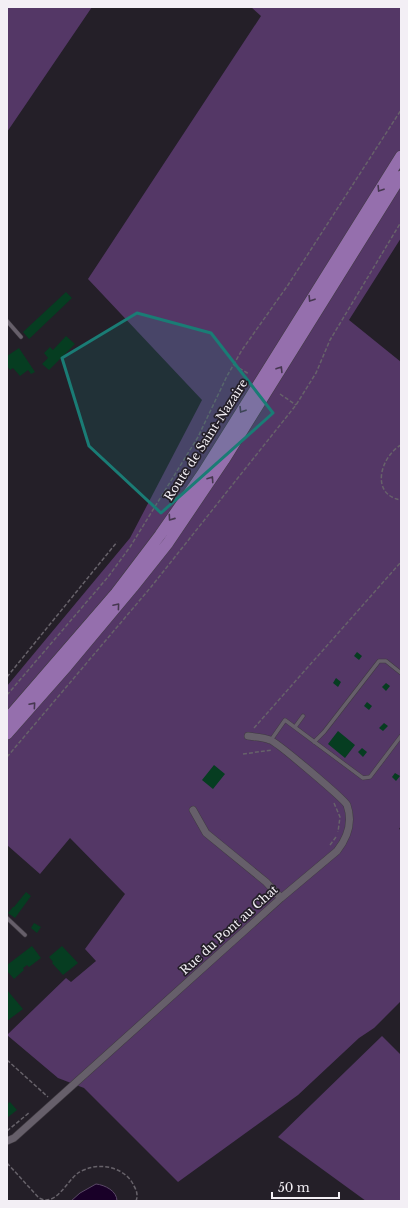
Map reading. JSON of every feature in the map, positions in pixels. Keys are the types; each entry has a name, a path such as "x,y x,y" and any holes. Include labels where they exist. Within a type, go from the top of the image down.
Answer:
{"main road":[{"name":"Route de Saint-Nazaire","path":"7,719 116,593 160,535 203,473 401,156"},
{"name":"Route de Saint-Nazaire","path":"7,734 67,666 168,543 224,460 401,176"}],"street":[{"name":"Rue du Pont au Chat","path":"7,1141 14,1138 281,898 337,851 343,844 350,822 346,804 340,797 271,740 248,736"},
{"path":"193,810 206,833 266,882 281,898"}],"lane":[{"path":"7,322 21,337"},
{"path":"314,742 324,732 380,661 386,661 401,673"},
{"path":"295,728 303,716"},
{"path":"271,740 285,720 363,778 370,777 401,736"},
{"path":"7,918 25,935"}],"path":[{"path":"7,695 108,577 130,547 198,437 227,376 242,350 288,285 401,110"},
{"path":"7,757 161,575 296,405 316,373 330,340 401,222"},
{"path":"234,365 249,374"},
{"path":"280,394 296,405"},
{"path":"401,446 397,448 390,456 382,469 380,483 386,493 398,500 401,500"},
{"path":"7,677 117,542"},
{"path":"248,736 263,717 401,562"},
{"path":"242,754 272,750"},
{"path":"325,850 331,845 338,833 340,817 332,800"},
{"path":"250,914 275,891"},
{"path":"7,1060 54,1102"},
{"path":"7,1131 31,1111"},
{"path":"7,1163 39,1198 43,1200 54,1198 78,1173 89,1168 100,1166 114,1168 131,1179 136,1189 136,1201"}],"highlighted area":[{"path":"137,313 211,333 273,413 161,513 89,446 62,358"}],"shaded area":[{"path":"7,7 92,7 7,132"},
{"path":"251,7 401,7 401,238 349,320 401,362 401,826 399,829 401,830 401,1001 374,1028 359,1038 298,1095 178,1182 84,1088 58,1078 7,1035 66,978 71,982 96,961 85,949 125,894 70,838 40,874 7,845 7,686 130,538 202,400 88,279 261,16"},
{"path":"382,1036 401,1055 401,1201 366,1201 278,1137"},
{"path":"96,1184 113,1191 117,1201 71,1201 80,1193"}],"building":[{"path":"66,292 72,298 29,339 23,332"},
{"path":"66,336 75,344 49,370 42,364 48,358 44,353 50,347 53,350"},
{"path":"19,348 35,372 31,374 28,370 20,376 13,368 10,370 7,366 7,356"},
{"path":"357,652 362,656 359,660 354,656"},
{"path":"336,678 341,682 338,687 333,683"},
{"path":"386,683 390,686 386,691 382,687"},
{"path":"367,702 372,706 369,710 364,706"},
{"path":"384,723 388,726 383,731 379,728"},
{"path":"338,731 355,745 345,758 328,744"},
{"path":"362,748 367,752 363,757 358,752"},
{"path":"214,765 225,774 213,789 202,780"},
{"path":"395,773 400,776 396,781 392,777"},
{"path":"26,892 31,896 15,918 8,913"},
{"path":"34,923 41,927 37,933 31,928"},
{"path":"32,946 41,958 29,967 27,965 23,968 24,970 14,979 7,971 7,965"},
{"path":"62,946 78,963 63,975 52,963 53,962 49,957"},
{"path":"7,990 23,1009 7,1021"},
{"path":"10,1102 17,1110 7,1118 7,1104"}]}
